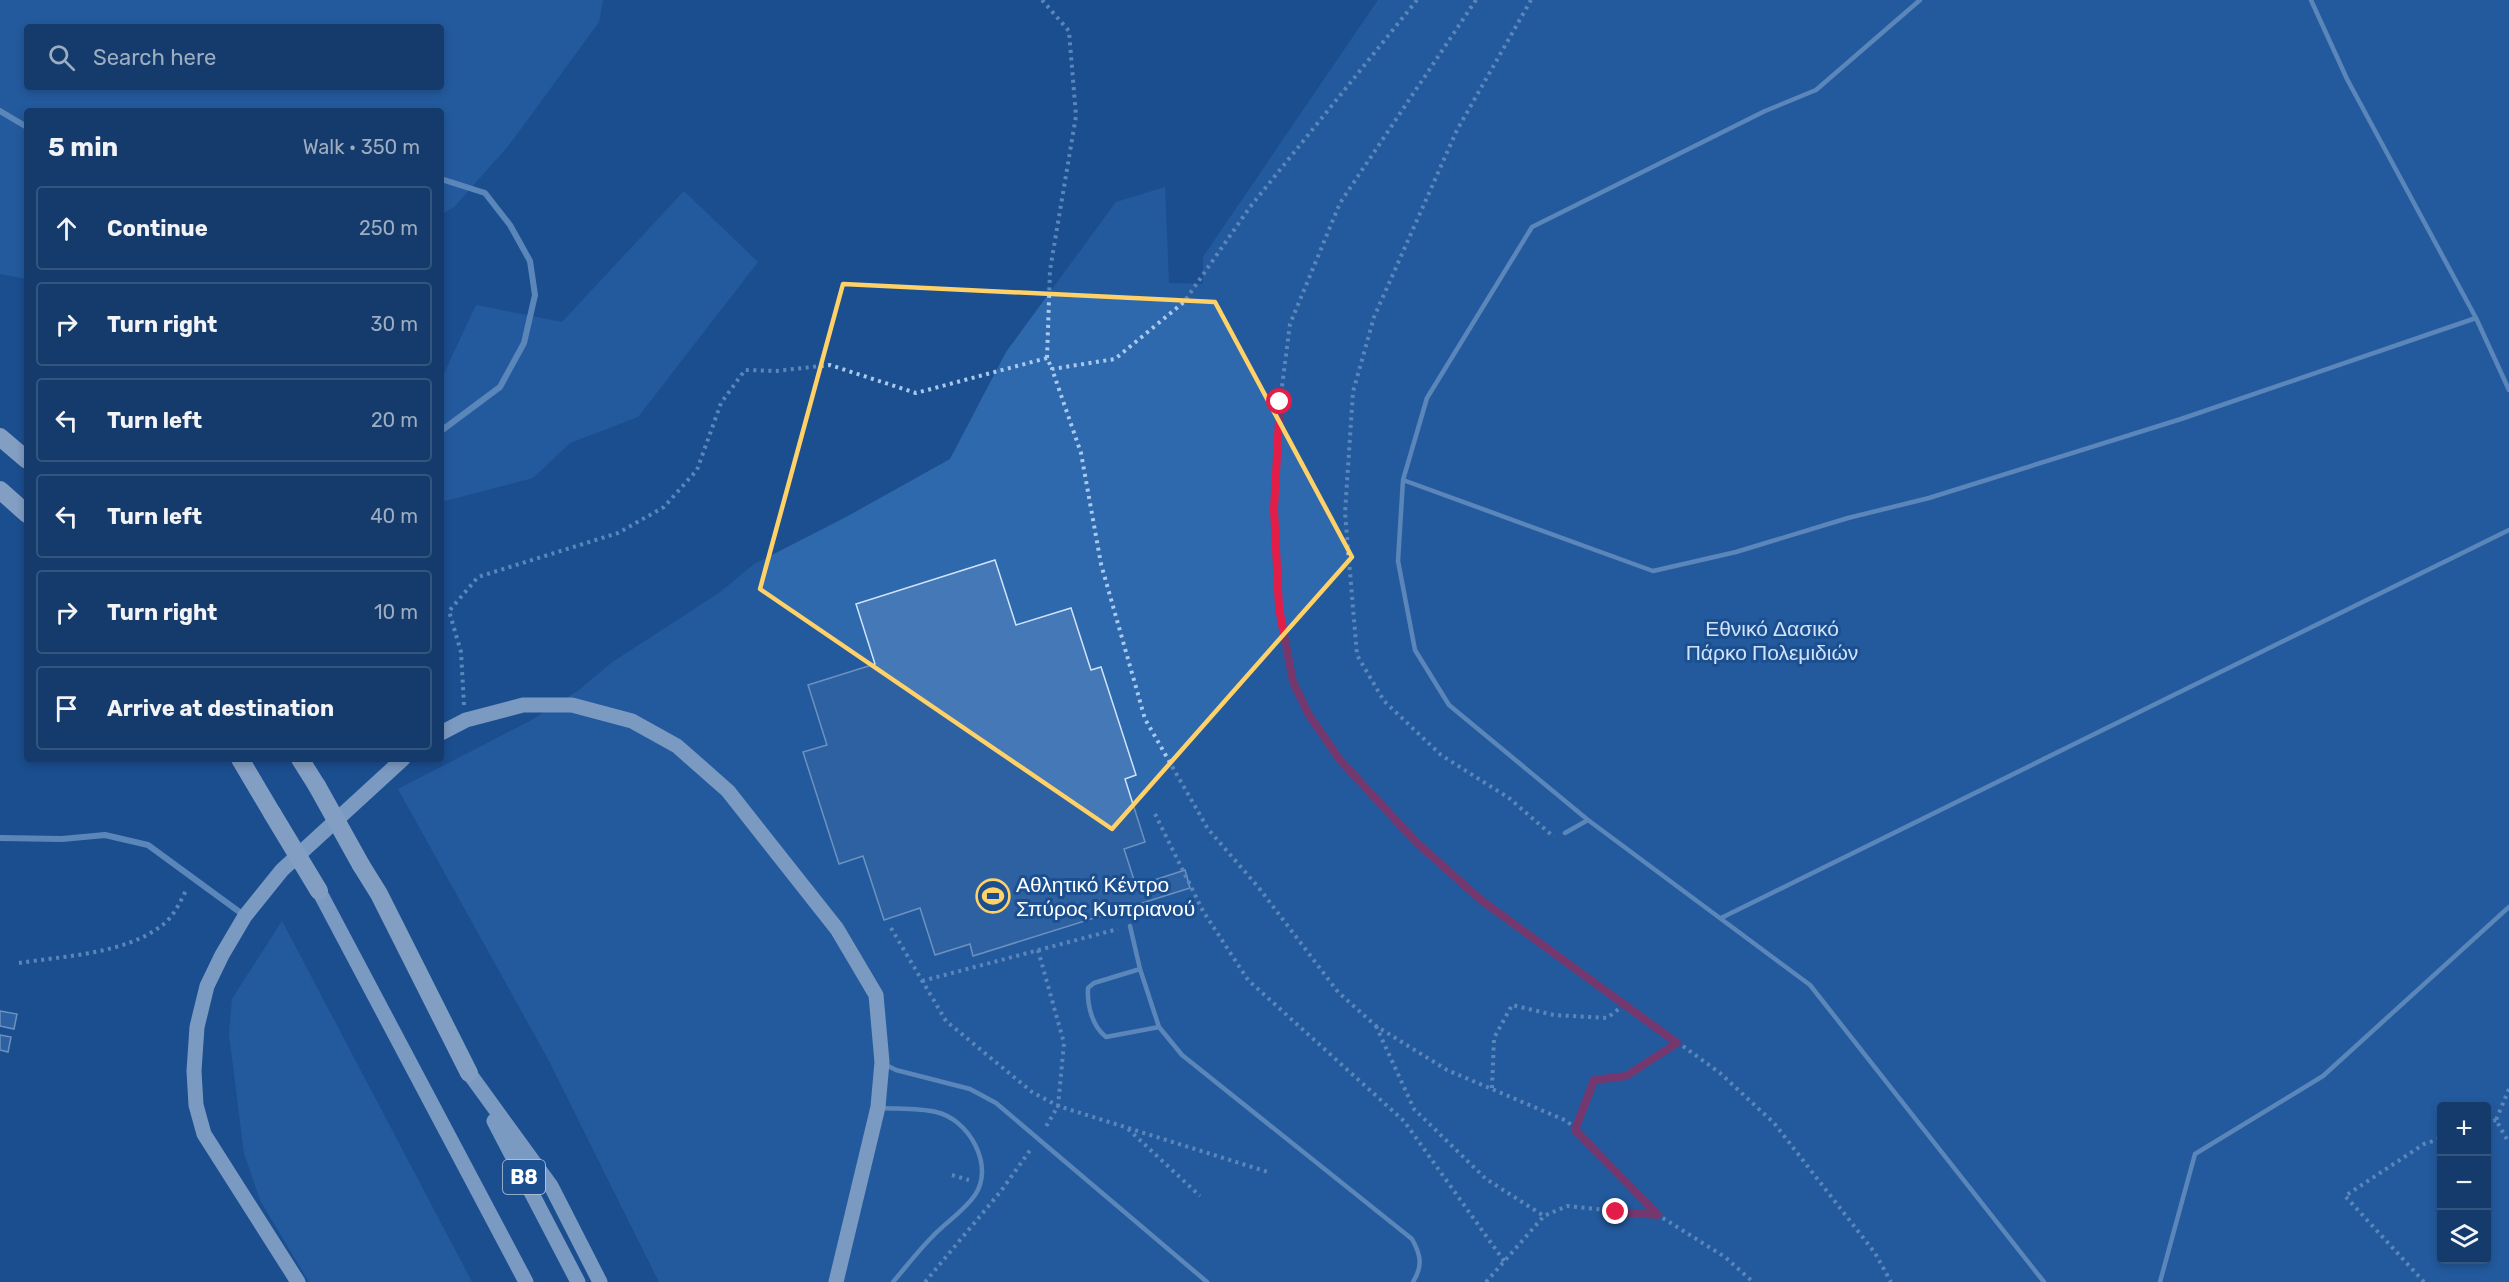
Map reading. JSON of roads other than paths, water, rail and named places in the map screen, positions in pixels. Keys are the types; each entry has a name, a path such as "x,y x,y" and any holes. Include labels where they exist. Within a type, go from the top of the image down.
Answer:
{"highway":[{"path":"0,437 24,457"},
{"path":"0,490 24,511"},
{"name":"B8","path":"242,762 319,891"},
{"name":"B8","path":"302,762 379,894 469,1073"}],"main road":[{"path":"444,731 466,720 523,705 572,705 632,721 677,746 728,791 837,929 876,995 882,1062 878,1107 836,1282"},
{"path":"298,1282 209,1141 196,1105 194,1043 207,986 245,916 282,870 400,762"},
{"name":"B8","path":"319,891 526,1282"},
{"path":"469,1073 551,1186 600,1282"},
{"name":"B8","path":"469,1073 578,1282"},
{"path":"465,1169 519,1282"}],"street":[{"path":"0,111 24,125"},
{"path":"444,180 485,193 510,225 530,261 535,295 524,343 500,387 444,429"},
{"path":"0,838 62,839 105,836 148,845 245,916"}],"lane":[{"path":"1920,0 1816,90 1765,111 1532,226 1427,398 1404,480 1398,561 1415,650 1449,705 1588,820 1810,984 2044,1282"},
{"path":"2311,0 2347,79 2476,318 2509,390"},
{"path":"1404,480 1653,571 1736,552 1848,518 1929,498 2181,419 2476,318"},
{"path":"1721,918 2509,530"},
{"path":"1565,833 1588,820"},
{"path":"2160,1282 2195,1154 2323,1076 2509,907"},
{"path":"1130,926 1140,969 1159,1028 1182,1055 1412,1239 1420,1255 1419,1272 1413,1282"},
{"path":"1140,969 1094,983 1088,988 1087,998 1097,1030 1106,1037 1159,1028"},
{"path":"882,1062 896,1070 970,1089 996,1103 1207,1282"},
{"path":"878,1107 938,1112 952,1119 966,1131 979,1151 982,1169 975,1195 932,1236 893,1282"}],"place":[{"name":"Αθλητικό Κέντρο Σπύρος Κυπριανού","path":"993,896"}],"park label":[{"name":"Εθνικό Δασικό Πάρκο Πολεμιδιών","path":"1772,640"}]}
